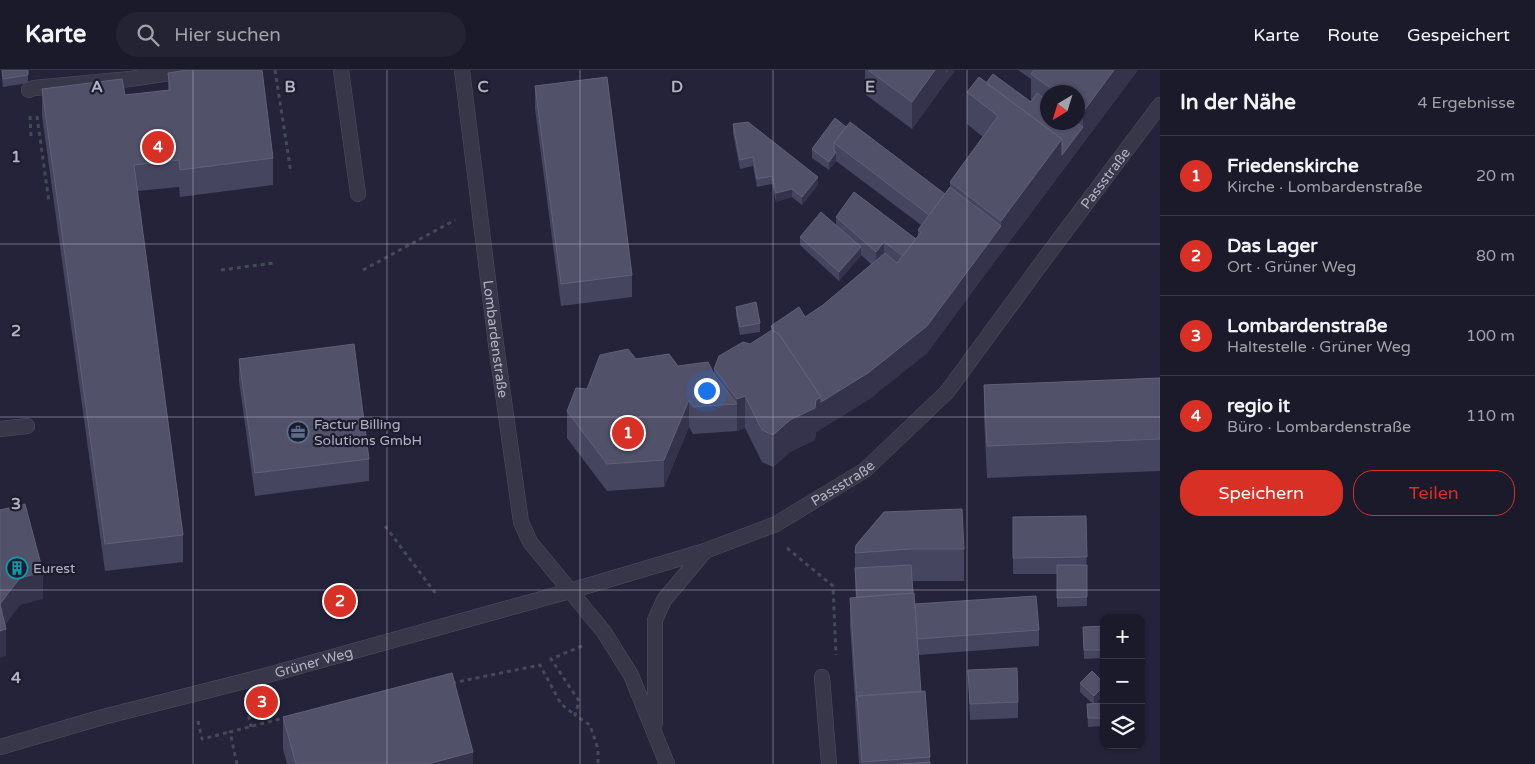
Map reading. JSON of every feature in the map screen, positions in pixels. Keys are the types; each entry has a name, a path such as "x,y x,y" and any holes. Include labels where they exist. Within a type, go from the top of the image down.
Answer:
{"street":[{"path":"29,90 189,70"},
{"path":"341,70 358,194"},
{"name":"Lombardenstraße","path":"462,70 496,344 521,522 530,542 570,591"},
{"name":"Passstraße","path":"570,591 705,551 776,524 865,470 947,392 1160,105"},
{"path":"0,429 27,426"},
{"path":"655,732 655,620 664,600 705,551"},
{"path":"570,591 604,632 631,674 667,764"},
{"name":"Grüner Weg","path":"0,747 103,717 254,679 570,591"},
{"path":"822,677 829,764"}],"path":[{"path":"275,70 291,173"},
{"path":"39,134 49,202"},
{"path":"363,270 432,232"},
{"path":"221,270 274,264"},
{"path":"776,524 788,551 833,586 837,668 822,677"},
{"path":"385,526 436,594"},
{"path":"575,715 579,701 550,659 578,648 604,632"},
{"path":"444,685 540,665 562,704 590,725 598,749 598,764"},
{"path":"202,739 290,716"},
{"path":"230,732 237,764"}],"building":[{"path":"2,70 28,70 28,75 3,79"},
{"path":"188,70 262,70 273,158 180,170 179,160 134,165 183,535 105,544 42,89 122,79 125,95 170,90 168,73"},
{"path":"868,70 935,70 912,102"},
{"path":"1034,70 1114,70 1085,109 1085,85 1046,85 1031,74"},
{"path":"993,74 1031,102 1037,93 1040,95 1040,123 986,83"},
{"path":"607,77 632,275 561,284 535,86"},
{"path":"979,77 1040,123 1040,130 1050,130 1062,139 1001,221 950,182 998,116 967,92"},
{"path":"835,118 846,127 834,143 834,151 836,152 829,162 812,149"},
{"path":"748,122 818,177 802,197 792,189 776,193 772,176 757,179 753,157 740,160 733,124"},
{"path":"850,122 945,194 929,215 834,143"},
{"path":"1050,130 1081,130 1062,155 1062,139"},
{"path":"950,187 1001,226 927,326 868,373 821,402 821,397 779,334 771,326 799,307 805,317 823,305 885,253 897,263 921,232 918,230"},
{"path":"854,192 916,239 903,256 884,242 876,252 836,217"},
{"path":"821,212 861,247 839,272 800,237"},
{"path":"756,302 760,323 740,327 736,307"},
{"path":"772,330 779,334 821,397 816,400 815,408 790,420 773,435 762,430 745,396 737,399 714,369 719,356 743,342 750,344"},
{"path":"354,344 369,459 255,473 239,359"},
{"path":"628,349 636,359 669,354 678,366 708,362 714,374 737,404 693,407 689,400 664,460 607,464 567,411 576,388 587,389 600,355"},
{"path":"1160,378 1160,439 987,446 984,385"},
{"path":"25,504 43,572 20,578 0,604 0,510"},
{"path":"962,509 964,549 911,549 855,553 856,545 884,512"},
{"path":"1086,516 1087,557 1013,558 1013,517"},
{"path":"911,565 913,593 857,597 855,568"},
{"path":"1057,565 1087,565 1087,597 1057,598"},
{"path":"914,593 921,692 857,696 857,701 850,598"},
{"path":"1036,596 1039,630 917,639 915,604"},
{"path":"0,604 6,629 0,631"},
{"path":"1100,626 1100,650 1084,650 1083,627"},
{"path":"1017,668 1018,702 970,704 968,670"},
{"path":"1092,671 1100,679 1100,690 1094,696 1080,683"},
{"path":"452,673 473,752 428,764 296,764 283,717"},
{"path":"925,691 930,757 862,762 857,696"},
{"path":"1100,703 1100,718 1088,718 1087,704"},
{"path":"930,762 930,764 900,764"}],"place":[{"name":"regio it","path":"158,147"},
{"name":"Factur Billing Solutions GmbH","path":"298,432"},
{"name":"Friedenskirche","path":"628,433"},
{"name":"Eurest","path":"17,568"},
{"name":"Das Lager","path":"340,601"},
{"name":"Lombardenstraße","path":"262,702"}]}
